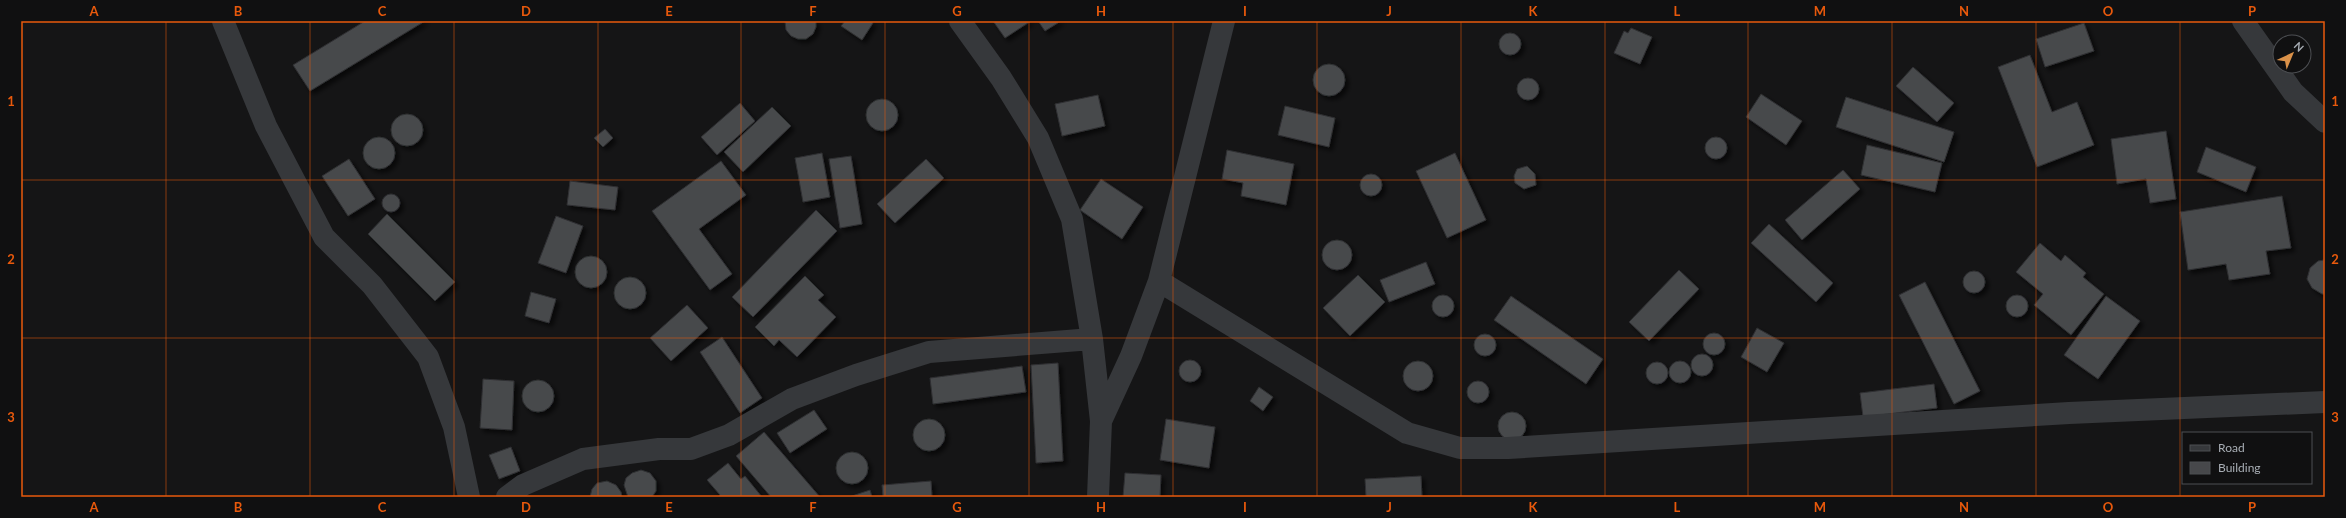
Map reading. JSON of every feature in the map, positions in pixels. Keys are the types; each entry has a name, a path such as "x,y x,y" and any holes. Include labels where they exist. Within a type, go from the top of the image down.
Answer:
{"street":[{"path":"223,21 266,126 324,237 372,285 428,357 454,427 469,497"},
{"path":"960,21 1001,78 1038,138 1072,219 1092,339 1101,421 1098,497"},
{"path":"1101,421 1131,356 1159,281 1224,21"},
{"path":"2243,21 2293,92 2325,122"},
{"path":"1159,281 1407,433 1460,448 1508,448 2069,413 2325,402"},
{"path":"507,497 523,484 583,459 659,449 691,449 729,435 792,399 856,375 929,352 1092,339"}],"building":[{"path":"365,21 425,21 310,91 293,65"},
{"path":"785,21 816,21 816,27 813,34 806,39 798,39 791,36 786,30"},
{"path":"845,21 870,21 873,23 862,40 841,26"},
{"path":"993,21 1031,21 1005,38"},
{"path":"1038,21 1061,21 1045,31"},
{"path":"2084,23 2094,51 2045,67 2036,39"},
{"path":"1631,28 1652,37 1640,64 1614,53 1624,31 1628,33"},
{"path":"1510,33 1518,36 1521,44 1518,52 1510,55 1502,52 1499,44 1502,36"},
{"path":"2030,55 2052,112 2077,102 2094,145 2037,167 1998,67"},
{"path":"1326,64 1332,64 1342,71 1345,80 1344,86 1338,93 1332,96 1326,96 1316,89 1313,83 1313,77 1320,67"},
{"path":"1913,67 1954,103 1937,122 1896,86"},
{"path":"1528,78 1536,81 1539,89 1536,97 1528,100 1520,97 1517,89 1520,81"},
{"path":"1761,94 1802,121 1786,145 1746,117"},
{"path":"1098,95 1105,126 1062,136 1055,104"},
{"path":"1846,97 1954,132 1944,162 1836,127"},
{"path":"879,99 885,99 895,106 898,115 897,121 891,128 885,131 879,131 869,124 866,118 866,112 873,102"},
{"path":"740,103 755,121 717,155 701,137"},
{"path":"1285,106 1335,118 1329,147 1278,135"},
{"path":"772,107 791,126 743,172 724,152"},
{"path":"404,114 410,114 420,121 423,130 422,136 416,143 410,146 404,146 394,139 391,133 391,127 398,117"},
{"path":"605,129 613,138 603,147 594,138"},
{"path":"2166,131 2176,199 2150,203 2146,179 2117,184 2111,139"},
{"path":"376,137 382,137 392,144 395,153 394,159 388,166 382,169 376,169 366,162 363,156 363,150 370,140"},
{"path":"1716,137 1724,140 1727,148 1724,156 1716,159 1708,156 1705,148 1708,140"},
{"path":"1867,145 1942,163 1935,192 1861,175"},
{"path":"2206,147 2256,167 2246,192 2197,172"},
{"path":"1227,150 1294,164 1286,205 1241,196 1243,183 1222,179"},
{"path":"822,153 830,197 803,202 795,158"},
{"path":"1455,153 1486,220 1447,238 1416,171"},
{"path":"851,156 862,224 840,228 829,159"},
{"path":"349,159 375,199 348,216 322,176"},
{"path":"926,159 944,178 895,223 877,204"},
{"path":"721,161 746,195 699,229 732,274 710,290 652,211"},
{"path":"1527,166 1535,174 1536,185 1524,189 1515,183 1514,176 1517,169"},
{"path":"1843,170 1860,189 1802,240 1785,220"},
{"path":"1371,174 1379,177 1382,185 1379,193 1371,196 1363,193 1360,185 1363,177"},
{"path":"1101,179 1143,207 1122,239 1080,210"},
{"path":"570,181 618,187 615,210 567,205"},
{"path":"391,194 397,197 400,203 397,209 391,212 385,209 382,203 385,197"},
{"path":"2282,196 2291,248 2266,251 2270,274 2229,280 2226,264 2188,270 2180,212"},
{"path":"816,210 837,231 753,317 732,297"},
{"path":"387,214 455,282 435,301 368,234"},
{"path":"556,216 583,226 566,273 538,263"},
{"path":"1769,224 1833,283 1816,302 1751,243"},
{"path":"1337,240 1343,241 1351,249 1351,261 1343,269 1337,270 1331,269 1323,261 1322,255 1323,249 1331,241"},
{"path":"2040,243 2061,261 2065,255 2086,273 2083,277 2104,294 2071,335 2034,305 2043,294 2016,272"},
{"path":"588,256 594,256 604,263 607,272 606,278 600,285 594,288 588,288 578,281 575,275 575,269 582,259"},
{"path":"2324,260 2325,294 2322,294 2312,288 2307,279 2310,268 2318,261"},
{"path":"1426,262 1435,284 1389,302 1380,280"},
{"path":"1679,270 1699,289 1649,341 1629,322"},
{"path":"1974,271 1982,274 1985,282 1982,290 1974,293 1966,290 1963,282 1966,274"},
{"path":"1358,275 1385,302 1350,336 1323,308"},
{"path":"805,276 824,295 818,300 836,317 797,357 779,340 774,346 755,327"},
{"path":"627,277 633,277 643,284 646,293 645,299 639,306 633,309 627,309 617,302 614,296 614,290 621,280"},
{"path":"1925,282 1980,391 1954,404 1899,295"},
{"path":"531,292 556,299 549,323 525,316"},
{"path":"1443,295 1451,298 1454,306 1451,314 1443,317 1435,314 1432,306 1435,298"},
{"path":"2017,295 2025,298 2028,306 2025,314 2017,317 2009,314 2006,306 2009,298"},
{"path":"1511,296 1603,359 1586,384 1494,320"},
{"path":"2106,296 2140,321 2098,379 2064,355"},
{"path":"687,305 708,328 671,361 650,338"},
{"path":"1757,328 1784,343 1767,372 1741,357"},
{"path":"1714,333 1722,336 1725,344 1722,352 1714,355 1706,352 1703,344 1706,336"},
{"path":"1485,334 1493,337 1496,345 1493,353 1485,356 1477,353 1474,345 1477,337"},
{"path":"722,337 762,398 740,413 700,352"},
{"path":"1702,354 1710,357 1713,365 1710,373 1702,376 1694,373 1691,365 1694,357"},
{"path":"1190,360 1198,363 1201,371 1198,379 1190,382 1182,379 1179,371 1182,363"},
{"path":"1418,361 1424,362 1432,370 1432,382 1424,390 1418,391 1412,390 1404,382 1403,376 1404,370 1412,362"},
{"path":"1680,361 1688,364 1691,372 1688,380 1680,383 1672,380 1669,372 1672,364"},
{"path":"1657,362 1665,365 1668,373 1665,381 1657,384 1649,381 1646,373 1649,365"},
{"path":"1058,363 1063,461 1036,463 1031,365"},
{"path":"1022,366 1026,392 933,404 930,378"},
{"path":"483,379 514,381 512,430 480,428"},
{"path":"535,380 541,380 551,387 554,396 553,402 547,409 541,412 535,412 525,405 522,399 522,393 529,383"},
{"path":"1478,381 1486,384 1489,392 1486,400 1478,403 1470,400 1467,392 1470,384"},
{"path":"1934,384 1937,408 1863,417 1860,393"},
{"path":"1259,387 1273,397 1263,411 1250,401"},
{"path":"814,410 827,429 790,453 777,433"},
{"path":"1512,412 1522,416 1526,426 1522,436 1512,440 1502,436 1498,426 1502,416"},
{"path":"926,419 932,419 942,426 945,435 944,441 938,448 932,451 926,451 916,444 913,438 913,432 920,422"},
{"path":"1166,419 1215,427 1209,468 1160,460"},
{"path":"764,432 820,497 771,497 736,456"},
{"path":"511,447 520,471 499,479 489,455"},
{"path":"849,452 855,452 865,459 868,468 867,474 861,481 855,484 849,484 839,477 836,471 836,465 843,455"},
{"path":"728,463 741,479 745,476 762,497 718,497 720,495 707,480"},
{"path":"641,470 650,473 656,481 656,491 652,497 628,497 624,485 626,478 632,473"},
{"path":"1125,473 1161,475 1160,497 1123,497"},
{"path":"1421,476 1422,497 1366,497 1365,479"},
{"path":"607,481 616,485 621,492 622,497 590,497 592,489 597,483"},
{"path":"931,481 932,497 883,497 882,485"},
{"path":"870,490 872,497 849,497"}]}
